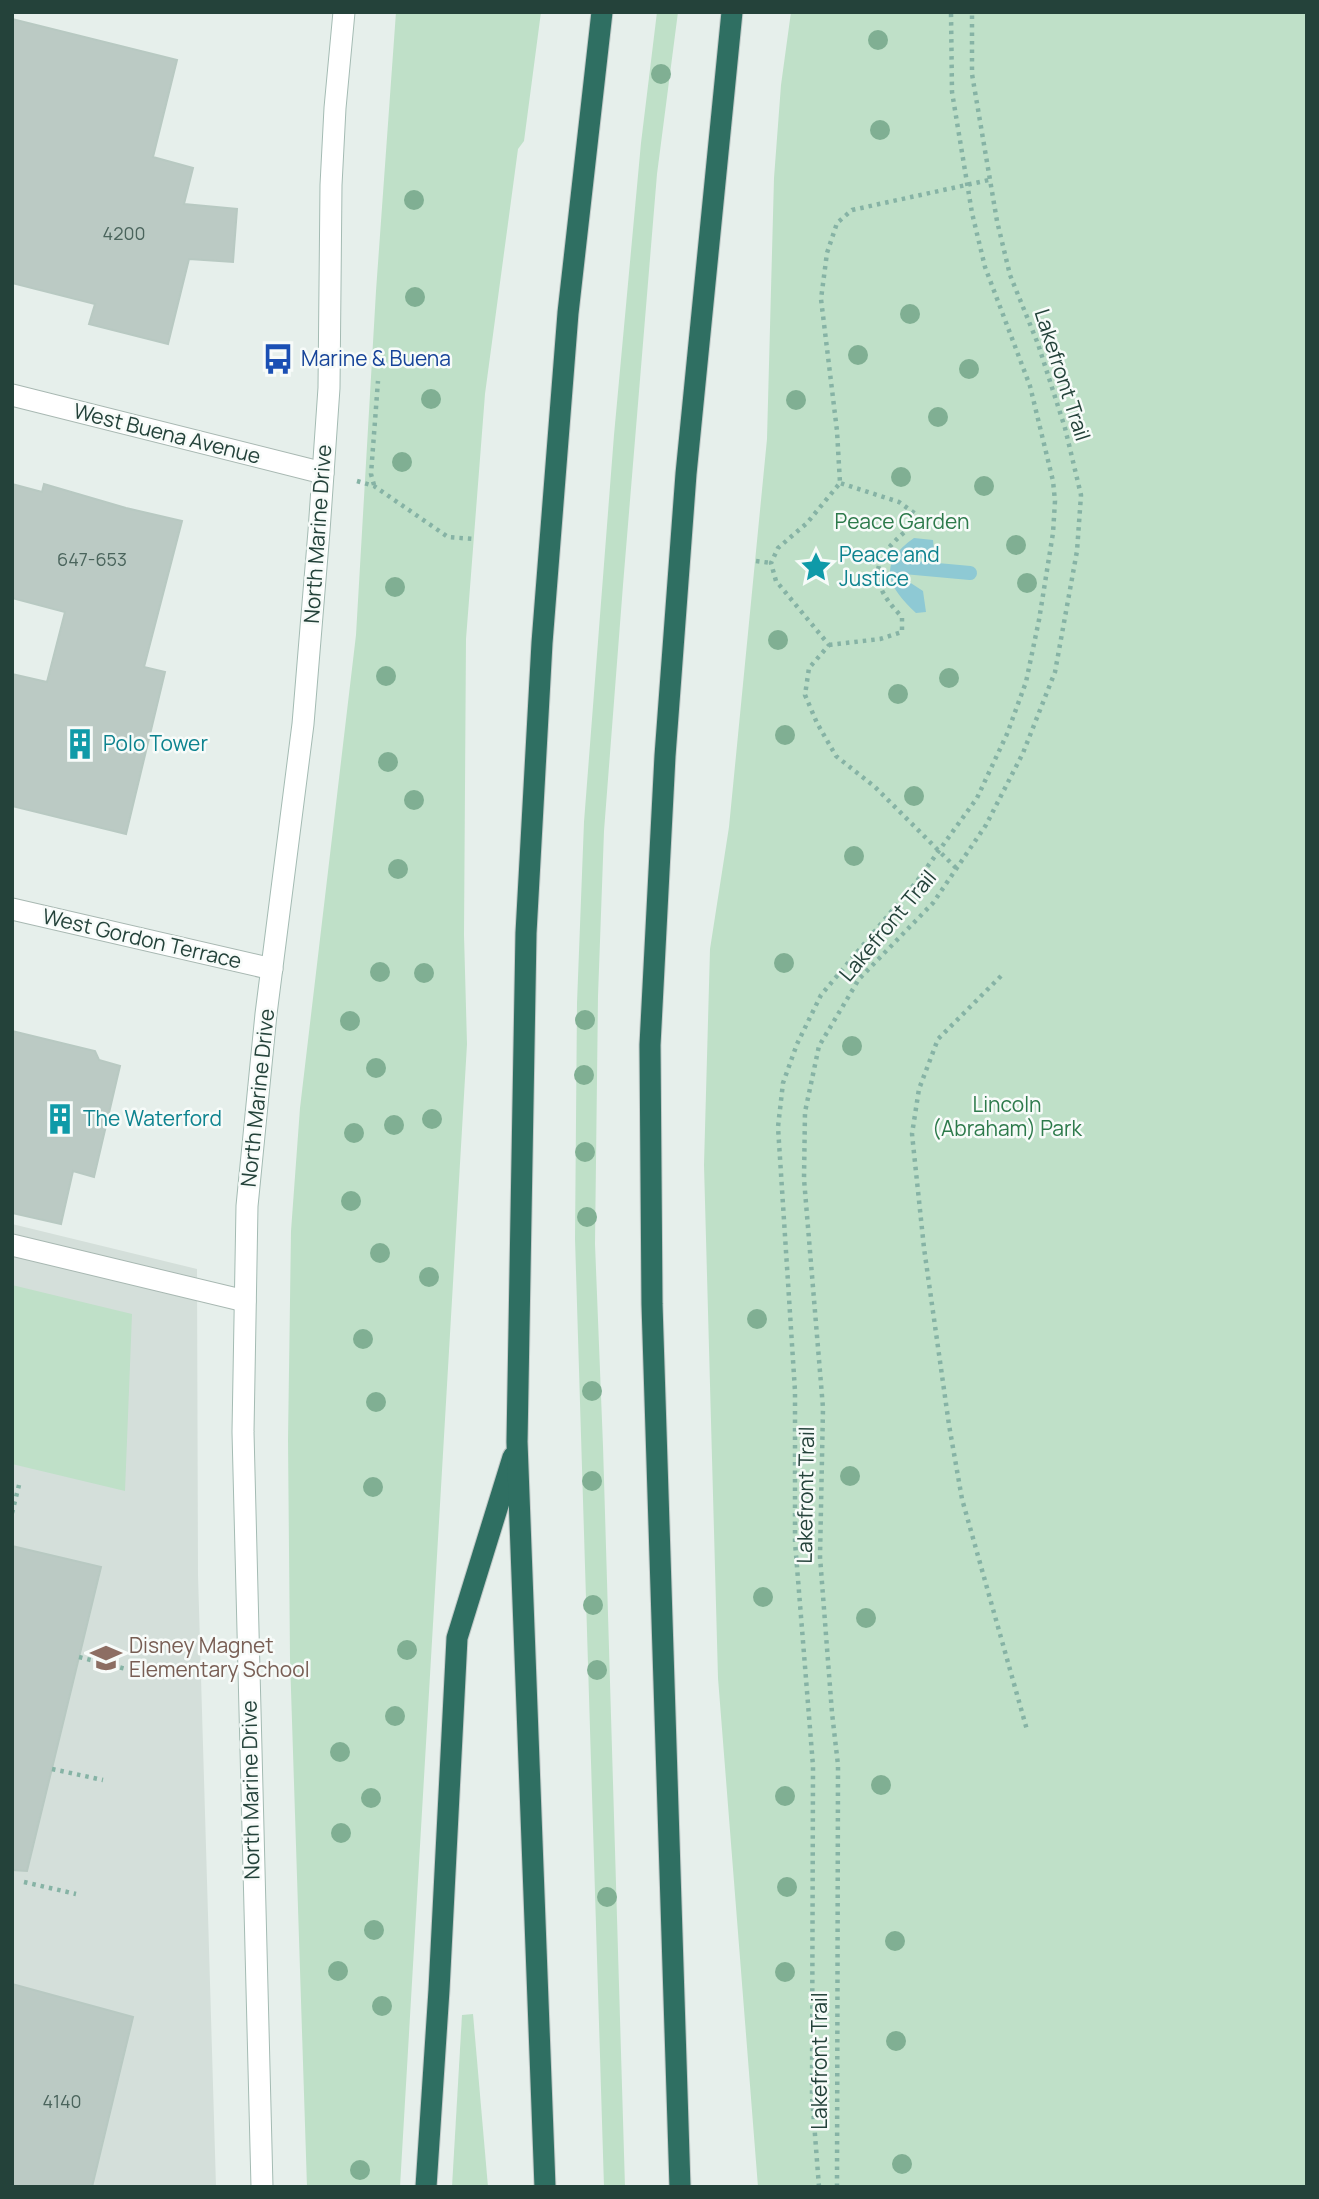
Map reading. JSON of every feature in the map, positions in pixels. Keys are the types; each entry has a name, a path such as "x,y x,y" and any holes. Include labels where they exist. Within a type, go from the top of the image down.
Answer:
{"highway":[{"path":"545,2187 517,1442 526,933 542,643 568,313 602,12"},
{"path":"680,2187 652,1304 650,1045 665,756 686,474 732,12"},
{"path":"426,2187 457,1638 517,1442"}],"street":[{"name":"North Marine Drive","path":"262,2187 243,1432 247,1206 272,970 303,724 329,388 331,175 344,12"},
{"name":"West Buena Avenue","path":"12,395 323,473"},
{"name":"West Gordon Terrace","path":"12,909 272,970"},
{"path":"12,1245 245,1301"}],"path":[{"name":"Lakefront Trail","path":"819,2187 812,2096 813,1766 795,1542 795,1391 778,1127 783,1083 797,1044 821,995 938,852 977,798 1007,734 1026,682 1040,620 1055,501 1053,481 1030,386 985,267 972,213 952,92 951,12"},
{"name":"Lakefront Trail","path":"837,2187 838,1765 820,1557 823,1408 804,1179 805,1112 819,1046 859,979 933,903 986,825 1023,753 1055,672 1077,551 1081,495 1065,428 1038,344 1010,275 972,74 972,12"},
{"path":"829,645 776,581 771,563 778,548 807,523 840,483 837,431 821,299 827,253 837,223 852,210 990,180"},
{"path":"378,381 371,474 374,486 448,537 474,539"},
{"path":"840,483 899,502 921,518 893,541 876,576 885,600 902,617 902,632 880,639 829,645 809,668 805,695 836,756 875,787 956,868"},
{"path":"756,561 771,563"},
{"path":"1002,976 938,1039 919,1089 912,1135 928,1276 962,1499 1027,1730"},
{"path":"12,1513 19,1485"},
{"path":"79,1657 130,1670"},
{"path":"52,1769 103,1780"},
{"path":"24,1882 76,1894"}],"shaded area":[{"name":"Disney Magnet Elementary School","path":"12,1224 197,1269 198,1575 216,2187 12,2187"}],"green space":[{"path":"396,12 541,12 524,141 518,149 485,394 466,639 464,935 467,1044 400,2187 307,2187 290,1659 288,1440 291,1231 300,1108 356,635"},
{"path":"657,12 678,12 657,174 623,585 604,831 598,996 595,1244 625,2187 604,2187 575,1239 577,1003 584,822 614,435 641,143"},
{"name":"Lincoln (Abraham) Park","path":"791,12 1307,12 1307,2187 758,2187 718,1678 704,1165 710,949 729,827 767,439 774,178 781,85"},
{"path":"12,1285 132,1314 125,1491 12,1464"},
{"path":"473,2014 488,2187 452,2187 462,2015"}],"water":[{"path":"914,538 933,540 934,550 932,555 908,562 904,567 903,578 923,591 926,612 916,613 898,594 890,575 895,557"}],"building":[{"path":"12,19 177,60 153,157 193,168 184,204 237,209 233,262 189,259 168,344 89,324 95,304 12,283"},
{"path":"12,484 42,492 44,484 182,521 144,667 165,672 126,834 12,806 12,674 47,682 65,612 12,598"},
{"name":"The Waterford","path":"12,1031 95,1051 99,1060 120,1066 94,1177 73,1171 61,1224 12,1213"},
{"path":"12,1546 101,1567 27,1871 12,1870"},
{"path":"12,1984 133,2017 92,2187 12,2187"}],"waterway":[{"path":"904,567 970,573"}],"place":[{"name":"Marine & Buena","path":"278,359"},
{"name":"Peace and Justice","path":"816,567"},
{"name":"Polo Tower","path":"80,744"},
{"name":"The Waterford","path":"60,1119"},
{"name":"Disney Magnet Elementary School","path":"106,1658"}],"park label":[{"name":"Peace Garden","path":"902,522"}]}
